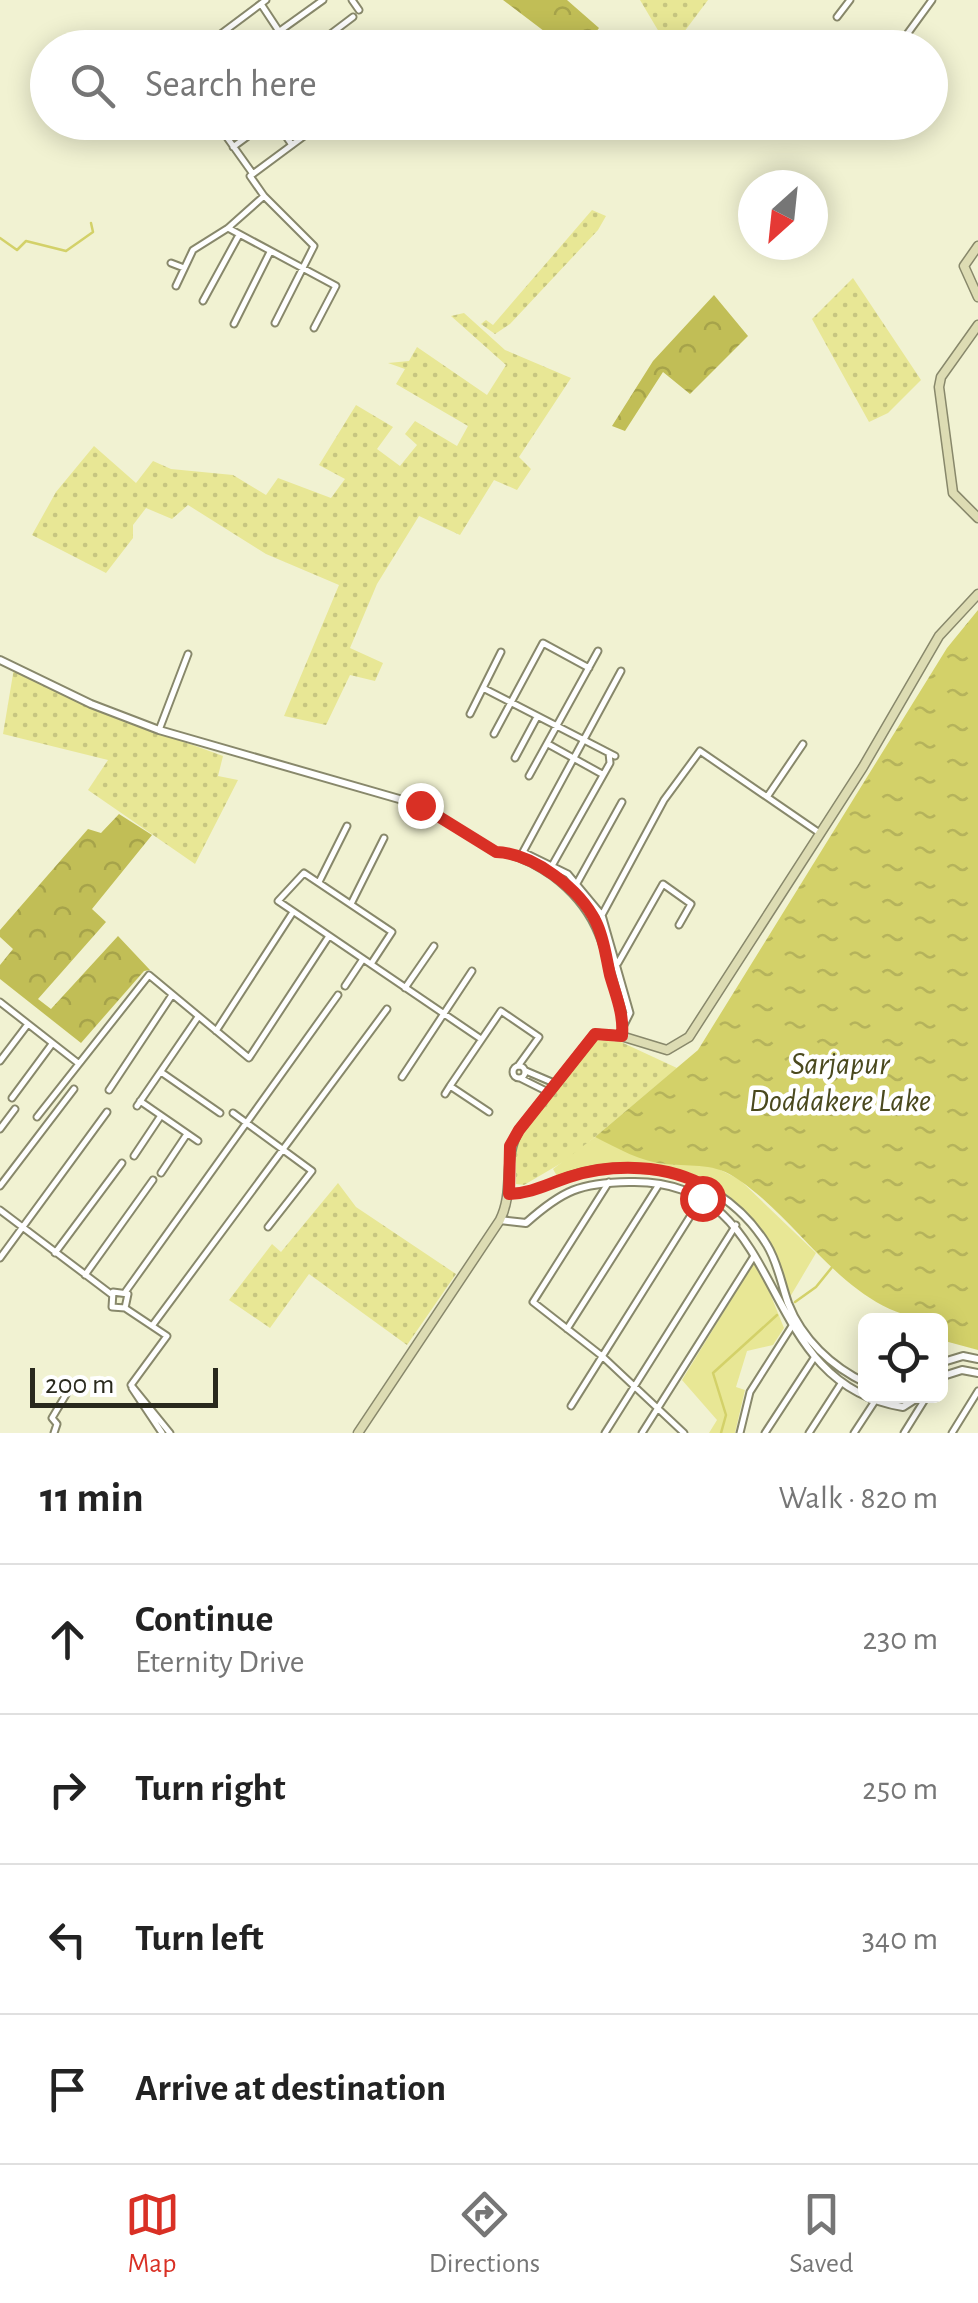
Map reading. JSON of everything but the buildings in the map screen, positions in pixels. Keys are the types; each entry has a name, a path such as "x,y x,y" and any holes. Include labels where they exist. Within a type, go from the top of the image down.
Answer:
{"main road":[{"path":"978,246 964,266 978,297"},
{"path":"978,325 941,377 939,387 953,493 978,518"},
{"path":"358,1433 500,1220 509,1194 510,1146 554,1083 595,1034 622,1031 667,1050 689,1037 863,767 938,636 978,594"}],"street":[{"path":"279,30 324,0"},
{"path":"352,0 359,10"},
{"path":"837,17 850,0"},
{"path":"910,30 932,0"},
{"path":"221,30 263,2 277,30"},
{"path":"336,30 353,17"},
{"path":"230,140 253,174"},
{"path":"234,146 242,140"},
{"path":"289,140 292,145"},
{"path":"275,323 314,246 264,196 250,176 299,140"},
{"path":"176,286 193,250 228,228 264,196"},
{"path":"228,228 336,286 314,328"},
{"path":"203,302 238,235"},
{"path":"234,324 270,252"},
{"path":"171,262 184,268"},
{"path":"494,734 543,643 588,668"},
{"path":"529,776 598,650"},
{"path":"470,714 501,652"},
{"path":"159,730 188,654"},
{"path":"0,660 91,704 159,730 279,768 390,794 420,805 496,852 509,853 538,866 577,894 594,916 622,1031"},
{"path":"621,671 523,852 553,864 602,915 630,1013 622,1031"},
{"path":"483,688 612,754 553,864"},
{"path":"515,758 537,716"},
{"path":"547,743 602,774"},
{"path":"767,796 804,744"},
{"path":"602,915 664,800 700,751 818,832"},
{"path":"576,885 622,802"},
{"path":"319,882 347,826"},
{"path":"352,904 384,838"},
{"path":"371,964 392,932 352,904 304,874 278,901 481,1039"},
{"path":"618,963 663,884 691,904 678,925"},
{"path":"216,1031 293,912"},
{"path":"37,1117 148,976 249,1058 329,936"},
{"path":"405,988 434,946"},
{"path":"345,986 363,959"},
{"path":"402,1077 472,971"},
{"path":"109,1090 172,995"},
{"path":"0,1210 111,1294 126,1291 338,995"},
{"path":"0,1003 78,1063"},
{"path":"152,1326 387,1009"},
{"path":"445,1094 501,1011 538,1037 513,1072 548,1092"},
{"path":"198,1016 138,1103 198,1141"},
{"path":"0,1061 28,1024"},
{"path":"12,1098 52,1044"},
{"path":"518,1066 554,1083"},
{"path":"161,1072 220,1113"},
{"path":"520,1078 526,1072"},
{"path":"450,1086 489,1112"},
{"path":"0,1186 74,1089"},
{"path":"0,1129 15,1109"},
{"path":"0,1258 108,1112"},
{"path":"232,1113 312,1171 268,1227"},
{"path":"134,1156 161,1116"},
{"path":"161,1173 187,1134"},
{"path":"55,1253 122,1163"},
{"path":"509,1194 534,1193 563,1178 603,1170 675,1174 708,1188 745,1217 767,1245 789,1305 820,1352 843,1373 858,1380"},
{"path":"84,1276 153,1180"},
{"path":"609,1182 533,1302 602,1356 684,1433"},
{"path":"500,1220 526,1223 568,1189 609,1182 660,1184 702,1198 736,1226 756,1253 792,1326 814,1358 858,1391"},
{"path":"567,1329 660,1184"},
{"path":"570,1406 708,1188"},
{"path":"606,1433 736,1226"},
{"path":"642,1433 756,1253"},
{"path":"125,1308 130,1300 126,1291"},
{"path":"111,1294 112,1307 125,1308 166,1336 132,1384"},
{"path":"740,1433 750,1392 792,1326"},
{"path":"948,1361 963,1356 978,1358"},
{"path":"765,1433 814,1358"},
{"path":"948,1374 962,1370 978,1373"},
{"path":"809,1433 842,1382"},
{"path":"132,1384 162,1433"},
{"path":"132,1384 170,1433"},
{"path":"54,1433 57,1424 52,1418 70,1388"},
{"path":"952,1433 978,1391"},
{"path":"854,1433 873,1403"},
{"path":"887,1403 903,1407 911,1403"},
{"path":"904,1433 920,1403"}],"shaded area":[{"path":"640,0 708,0 686,30 658,30"},
{"path":"592,210 606,216 598,230 510,324 495,334 481,324 486,320 493,325"},
{"path":"853,278 921,380 888,413 869,422 812,319"},
{"path":"464,313 505,350 571,378 519,457 531,469 517,490 494,480 460,535 419,516 377,584 350,648 383,663 375,681 350,675 326,725 284,716 339,585 266,554 188,505 172,519 146,508 133,525 133,538 106,573 32,535 56,492 94,446 136,483 153,461 171,469 233,475 266,495 278,478 331,498 345,479 319,465 356,405 393,427 377,449 400,466 417,445 405,434 415,421 457,446 468,426 396,384 405,369 388,363 409,361 417,347 487,395 506,365 451,316"},
{"path":"14,668 99,711 223,756 218,776 238,780 195,864 88,790 108,760 3,734"},
{"path":"595,1040 621,1042 677,1068 570,1158 524,1185 516,1184 516,1141"},
{"path":"595,1137 663,1164 709,1164 740,1180 816,1253 790,1297 774,1256 754,1223 731,1198 704,1180 672,1169 638,1165 557,1176 553,1169"},
{"path":"338,1183 356,1207 456,1274 407,1345 309,1274 270,1328 229,1300 272,1244 281,1252"},
{"path":"756,1259 784,1328 773,1345 747,1351 736,1387 745,1390 735,1433 709,1433 717,1420 682,1380"}],"green space":[{"path":"503,0 567,0 599,28 598,30 543,30"},
{"path":"714,295 748,336 690,394 663,372 625,431 612,426 653,361"},
{"path":"119,814 152,835 92,909 106,922 38,999 51,1009 118,936 150,970 144,971 81,1043 0,979 0,965 13,949 0,937 0,930 88,829 101,833"}],"water":[{"name":"Sarjapur Doddakere Lake","path":"978,610 978,1350 948,1342 948,1313 902,1313 855,1288 763,1199 730,1174 647,1160 595,1137 698,1050 947,648"}],"waterway":[{"path":"0,238 17,250 26,241 66,251 93,232 91,223"},
{"path":"795,1302 816,1287 833,1266"},
{"path":"721,1433 726,1415 713,1373 777,1315"}],"route":[{"path":"420,805 496,852 509,853 538,866 577,894 594,916 601,934 623,1020 622,1036 595,1034 519,1130 510,1146 509,1194 534,1193 563,1178 591,1170 648,1169 688,1176 708,1188 702,1198"}]}
